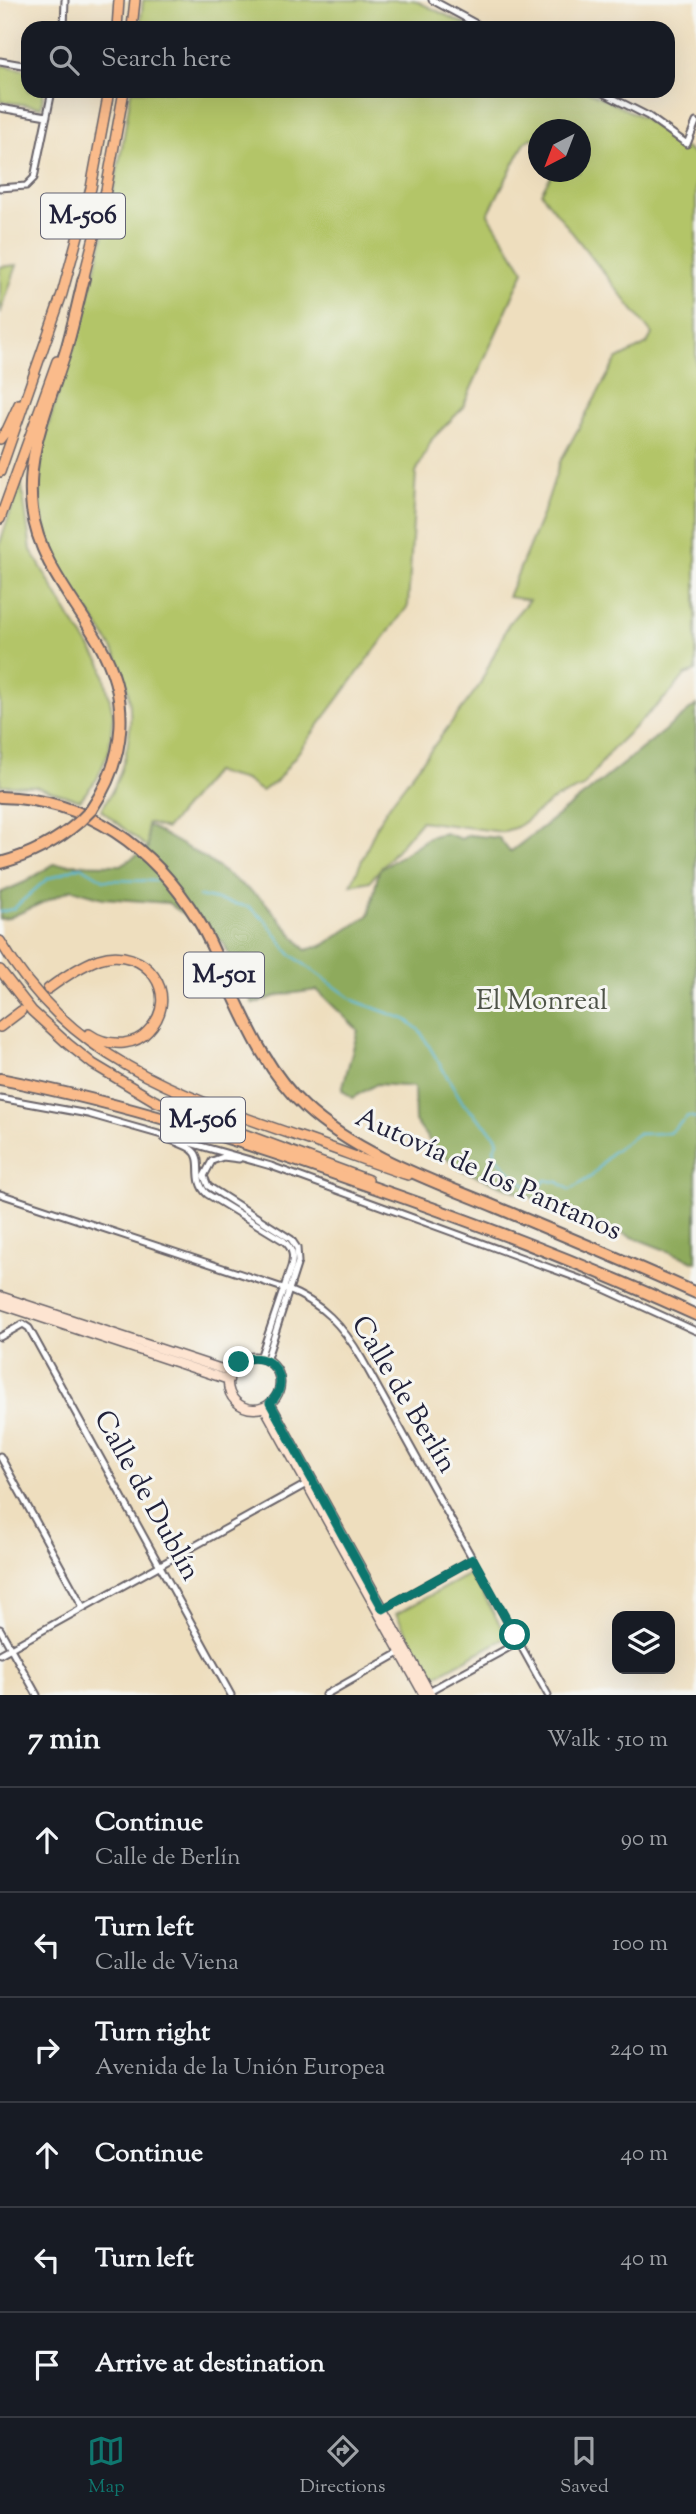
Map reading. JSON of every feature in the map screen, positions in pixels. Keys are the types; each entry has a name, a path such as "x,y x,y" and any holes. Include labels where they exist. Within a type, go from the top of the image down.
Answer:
{"highway":[{"path":"0,863 33,853 52,843 80,821 91,810 113,769 119,747 121,704 112,668 56,578 41,548 30,490 40,427 66,348 84,278"},
{"name":"Autovía de los Pantanos","path":"0,797 36,800 75,811 102,823 149,857 181,893 200,922 247,1027 281,1081 329,1128 347,1140 433,1182 696,1293"},
{"name":"Autovía de los Pantanos","path":"0,1079 110,1103 272,1151 443,1212 604,1274 696,1315"}],"main road":[{"path":"118,21 119,0"},
{"path":"133,21 135,0"},
{"name":"M-506","path":"0,472 62,294 91,188 108,98"},
{"name":"M-506","path":"0,519 55,368 84,278 106,190 123,98"},
{"path":"0,439 7,430 48,338"},
{"name":"M-506","path":"0,941 21,973 55,1013 100,1050 137,1073 183,1095 391,1170 433,1182"},
{"path":"48,989 80,968 102,958 117,957 134,959 148,969 159,982 161,1012 144,1036 129,1043 112,1044 97,1040 72,1020 55,1013"},
{"name":"M-506","path":"0,970 32,1011 68,1044 93,1064 155,1101 392,1189 443,1212"},
{"path":"0,1027 21,1011"}],"street":[{"path":"64,21 65,0"},
{"path":"432,0 471,21"},
{"path":"0,61 21,65"},
{"path":"0,188 26,186 34,178 51,98"},
{"path":"613,98 648,116 687,144 696,122"},
{"path":"0,108 47,116"},
{"path":"0,1098 88,1114 271,1166 591,1283 696,1331"},
{"path":"128,1125 193,1150 197,1156 198,1182 203,1191 287,1244 293,1257 286,1289"},
{"path":"263,1360 298,1258 295,1243 213,1191 204,1176 212,1161 223,1157 271,1166"},
{"name":"Calle de Berlín","path":"0,1194 286,1289 306,1297 323,1309 352,1341 548,1695"},
{"path":"0,1296 230,1376"},
{"path":"0,1304 230,1376"},
{"name":"Calle de Dublín","path":"20,1311 23,1325 231,1695"},
{"path":"0,1337 34,1316"},
{"path":"246,1359 263,1360 276,1370 279,1378 278,1394 267,1405 249,1408 241,1405 230,1392 230,1376 239,1362 246,1359"},
{"path":"267,1405 428,1694 519,1642"},
{"path":"0,1456 83,1607"},
{"path":"0,1654 310,1482"},
{"path":"310,1482 383,1609 403,1651"},
{"path":"383,1609 473,1559"},
{"path":"0,1629 37,1695"},
{"path":"325,1695 403,1651"}],"green space":[{"path":"143,0 414,0 458,21 141,21"},
{"path":"0,65 21,69 21,98 43,98 41,107 0,101"},
{"path":"130,98 602,98 642,117 696,156 696,671 685,675 612,749 583,787 554,799 517,827 502,832 421,821 370,881 351,885 379,821 479,686 509,623 529,600 508,597 545,508 560,462 616,360 647,344 652,334 541,193 547,182 591,182 591,119 528,119 528,140 488,214 524,271 462,409 432,439 416,472 408,606 276,782 261,791 245,780 214,772 166,829 148,823 148,848 101,810 112,792 126,752 130,732 128,690 113,650 70,583 52,548 45,529 39,485 45,438 81,324 122,150"},
{"path":"17,265 0,314 0,267"},
{"path":"21,480 31,550 71,619 102,665 113,714 109,751 97,779 80,800 35,786 0,785 0,543"},
{"name":"El Monreal","path":"696,705 696,1262 461,1170 434,1147 415,1121 414,1087 377,1084 352,1098 342,1090 358,1030 317,990 280,995 253,1004 223,943 168,903 103,898 72,889 9,918 0,919 0,893 25,882 54,864 121,865 148,848 147,825 205,858 264,901 306,950 324,945 369,915 379,870 431,836 445,833 461,839 469,835 499,838 510,852"},
{"path":"471,1573 507,1637 432,1678 396,1614"}],"waterway":[{"path":"0,912 13,909 47,879 81,866 104,880 155,881"},
{"path":"199,896 249,907 266,921 290,954 355,1001 407,1020 420,1031 463,1103 496,1136 498,1142 494,1148 499,1160 529,1189 539,1189 545,1180 558,1182 570,1190 592,1176 611,1153 637,1134 669,1133 688,1116 696,1118"}],"route":[{"path":"239,1362 260,1358 276,1370 280,1386 278,1394 270,1403 383,1609 473,1559 515,1635"}]}
